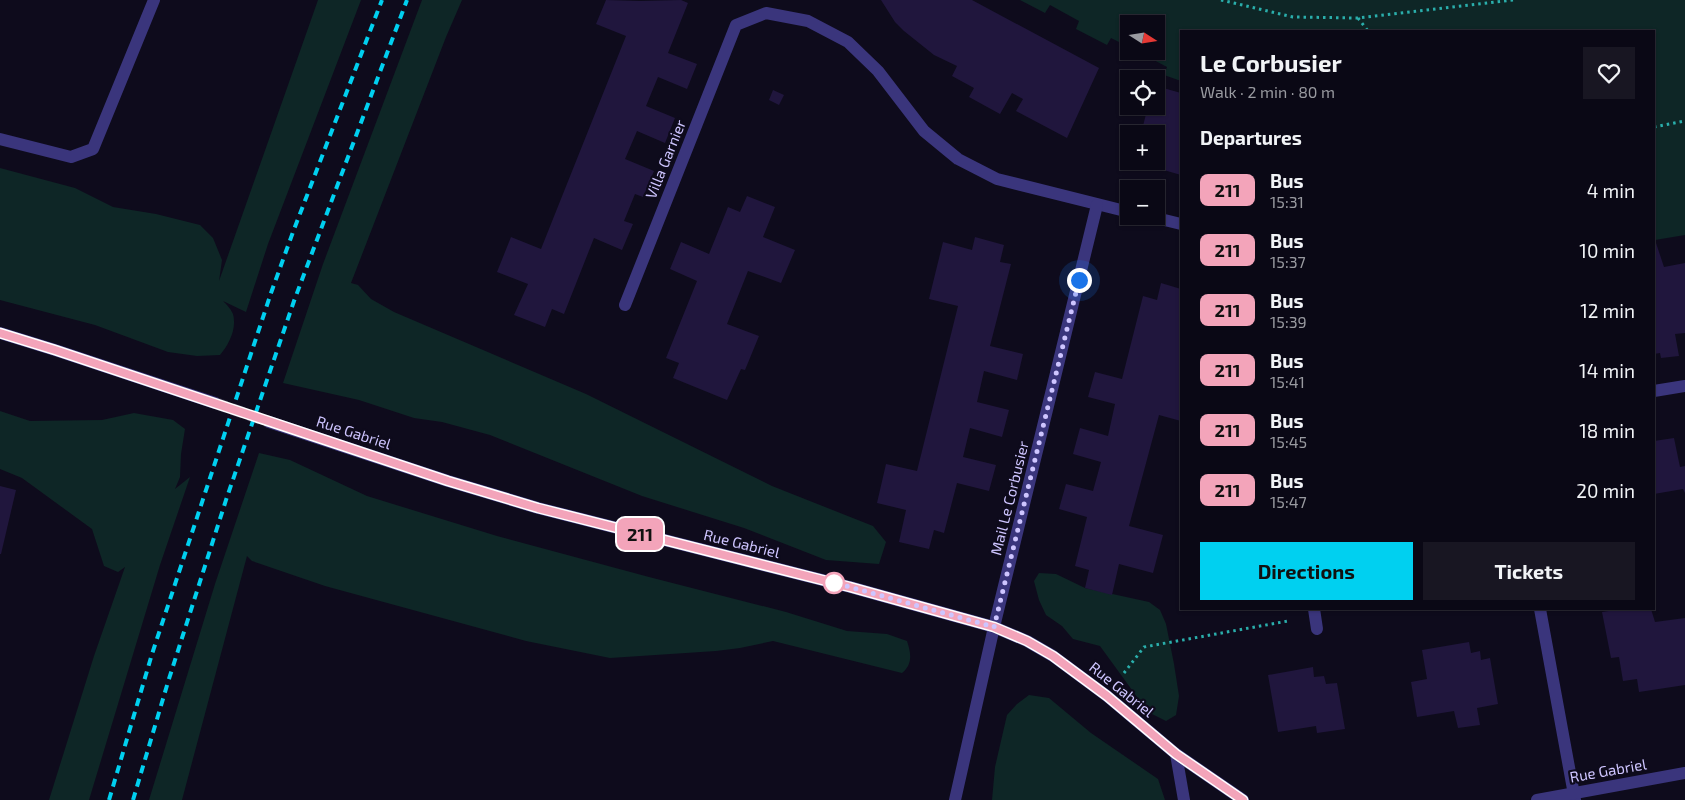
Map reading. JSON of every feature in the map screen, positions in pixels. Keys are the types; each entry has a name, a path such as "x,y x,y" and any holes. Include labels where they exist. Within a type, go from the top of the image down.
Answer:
{"street":[{"path":"0,139 71,157 93,149 154,0"},
{"name":"Villa Garnier","path":"625,305 736,25 766,13 808,21 848,42 878,70 924,131 958,159 998,179 1097,205"},
{"path":"1097,205 1120,210"},
{"name":"Mail Le Corbusier","path":"955,800 994,627 1097,205"},
{"path":"1165,220 1180,224"},
{"path":"0,333 215,403"},
{"path":"1655,391 1685,386"},
{"name":"Rue Gabriel","path":"270,422 448,481 538,508 850,587 994,627 1027,641 1053,656 1107,696 1176,754 1243,800"},
{"path":"1540,610 1574,797"},
{"path":"1315,612 1317,629"},
{"path":"1176,754 1184,800"},
{"name":"Rue Gabriel","path":"1537,800 1574,797 1685,773"}],"path":[{"path":"1221,0 1293,17 1357,18 1513,0"},
{"path":"1357,18 1367,30"},
{"path":"1655,127 1685,121"},
{"path":"1107,696 1144,647 1315,612"}],"green space":[{"path":"318,0 361,0 268,244 246,312 223,301 233,314 234,325 229,341 220,355 197,356 168,352 95,325 0,300 0,168 75,188 113,207 156,214 200,225 213,238 222,260 219,281"},
{"path":"422,0 462,0 351,283 358,285 371,299 394,312 586,394 772,486 873,526 886,542 879,564 826,560 744,528 642,496 490,435 442,422 414,418 359,400 283,383 323,264"},
{"path":"1020,0 1685,0 1685,235 1655,240 1655,30 1180,30 1180,81 1165,75 1167,67 1154,60 1165,60 1165,15 1120,15 1120,42 1111,38 1107,45 1076,29 1079,21 1050,5 1045,13"},
{"path":"0,411 30,421 102,420 134,413 173,420 185,429 180,477 175,489 190,477 160,565 89,800 49,800 94,656 125,567 118,572 104,566 92,529 22,478 0,469"},
{"path":"259,453 290,460 367,496 497,536 786,612 847,631 887,634 907,641 910,654 908,666 902,673 773,641 716,651 610,658 526,641 325,586 252,561 247,556 182,800 149,800 215,584"},
{"path":"1039,573 1056,574 1085,588 1149,602 1160,610 1166,624 1179,696 1176,715 1166,721 1148,712 1100,646 1073,639 1062,626 1046,615 1039,600 1034,581"},
{"path":"1029,695 1049,698 1091,733 1158,779 1165,800 992,800 995,767 1007,715"}],"building":[{"path":"606,0 681,0 688,3 668,53 697,64 687,89 658,77 646,106 675,118 665,143 637,131 625,159 654,171 643,197 635,194 624,221 633,224 622,250 594,238 564,314 552,309 545,327 514,315 528,284 497,272 511,237 541,249 626,36 596,24"},
{"path":"881,0 972,0 1099,68 1067,138 1016,111 1023,99 1012,93 1000,114 969,97 974,88 952,76 957,66 934,55 904,31 895,22"},
{"path":"1165,89 1180,93 1180,175 1164,170 1165,125 1143,125 1146,115 1165,115"},
{"path":"773,90 784,95 779,105 769,100"},
{"path":"747,196 775,207 763,237 795,250 781,283 748,271 727,324 759,336 745,370 741,369 727,400 673,378 679,363 666,358 697,281 670,269 681,242 709,254 728,207 740,212"},
{"path":"975,237 1004,245 1000,262 1011,264 990,346 1023,354 1017,380 984,371 977,402 1009,410 1002,437 970,428 963,457 996,465 989,491 957,483 944,533 934,530 929,549 899,542 906,510 877,503 886,464 917,471 958,306 929,299 943,242 972,250"},
{"path":"1655,240 1664,267 1685,263 1685,333 1675,334 1679,356 1661,358 1660,353 1655,354"},
{"path":"1161,283 1180,289 1180,421 1159,415 1129,526 1163,535 1153,573 1119,564 1112,595 1085,588 1089,570 1075,566 1087,517 1059,509 1066,484 1093,491 1101,462 1073,454 1080,428 1108,436 1115,404 1088,397 1095,372 1122,379 1143,296 1157,300"},
{"path":"1674,438 1680,467 1685,466 1685,493 1683,489 1655,494 1655,441"},
{"path":"0,486 16,490 1,554 0,554"},
{"path":"1651,610 1655,622 1685,618 1685,685 1639,692 1637,679 1623,681 1619,657 1611,658 1602,612"},
{"path":"1469,642 1471,653 1480,651 1481,660 1490,658 1498,704 1477,708 1480,725 1458,728 1454,711 1417,717 1411,682 1427,679 1422,650"},
{"path":"1313,667 1314,677 1324,676 1326,684 1337,683 1345,729 1317,733 1316,726 1278,732 1268,675"}],"tunnel":[{"path":"215,403 269,422"}],"railway":[{"path":"109,800 152,654 271,293 382,0"},
{"path":"133,800 168,682 226,500 294,301 407,0"}],"bus line":[{"name":"211","path":"0,333 448,481 538,508 850,587 994,627 1027,641 1053,656 1107,696 1176,754 1243,800"}],"route":[{"path":"834,583 832,582 994,627 1079,280"}]}
